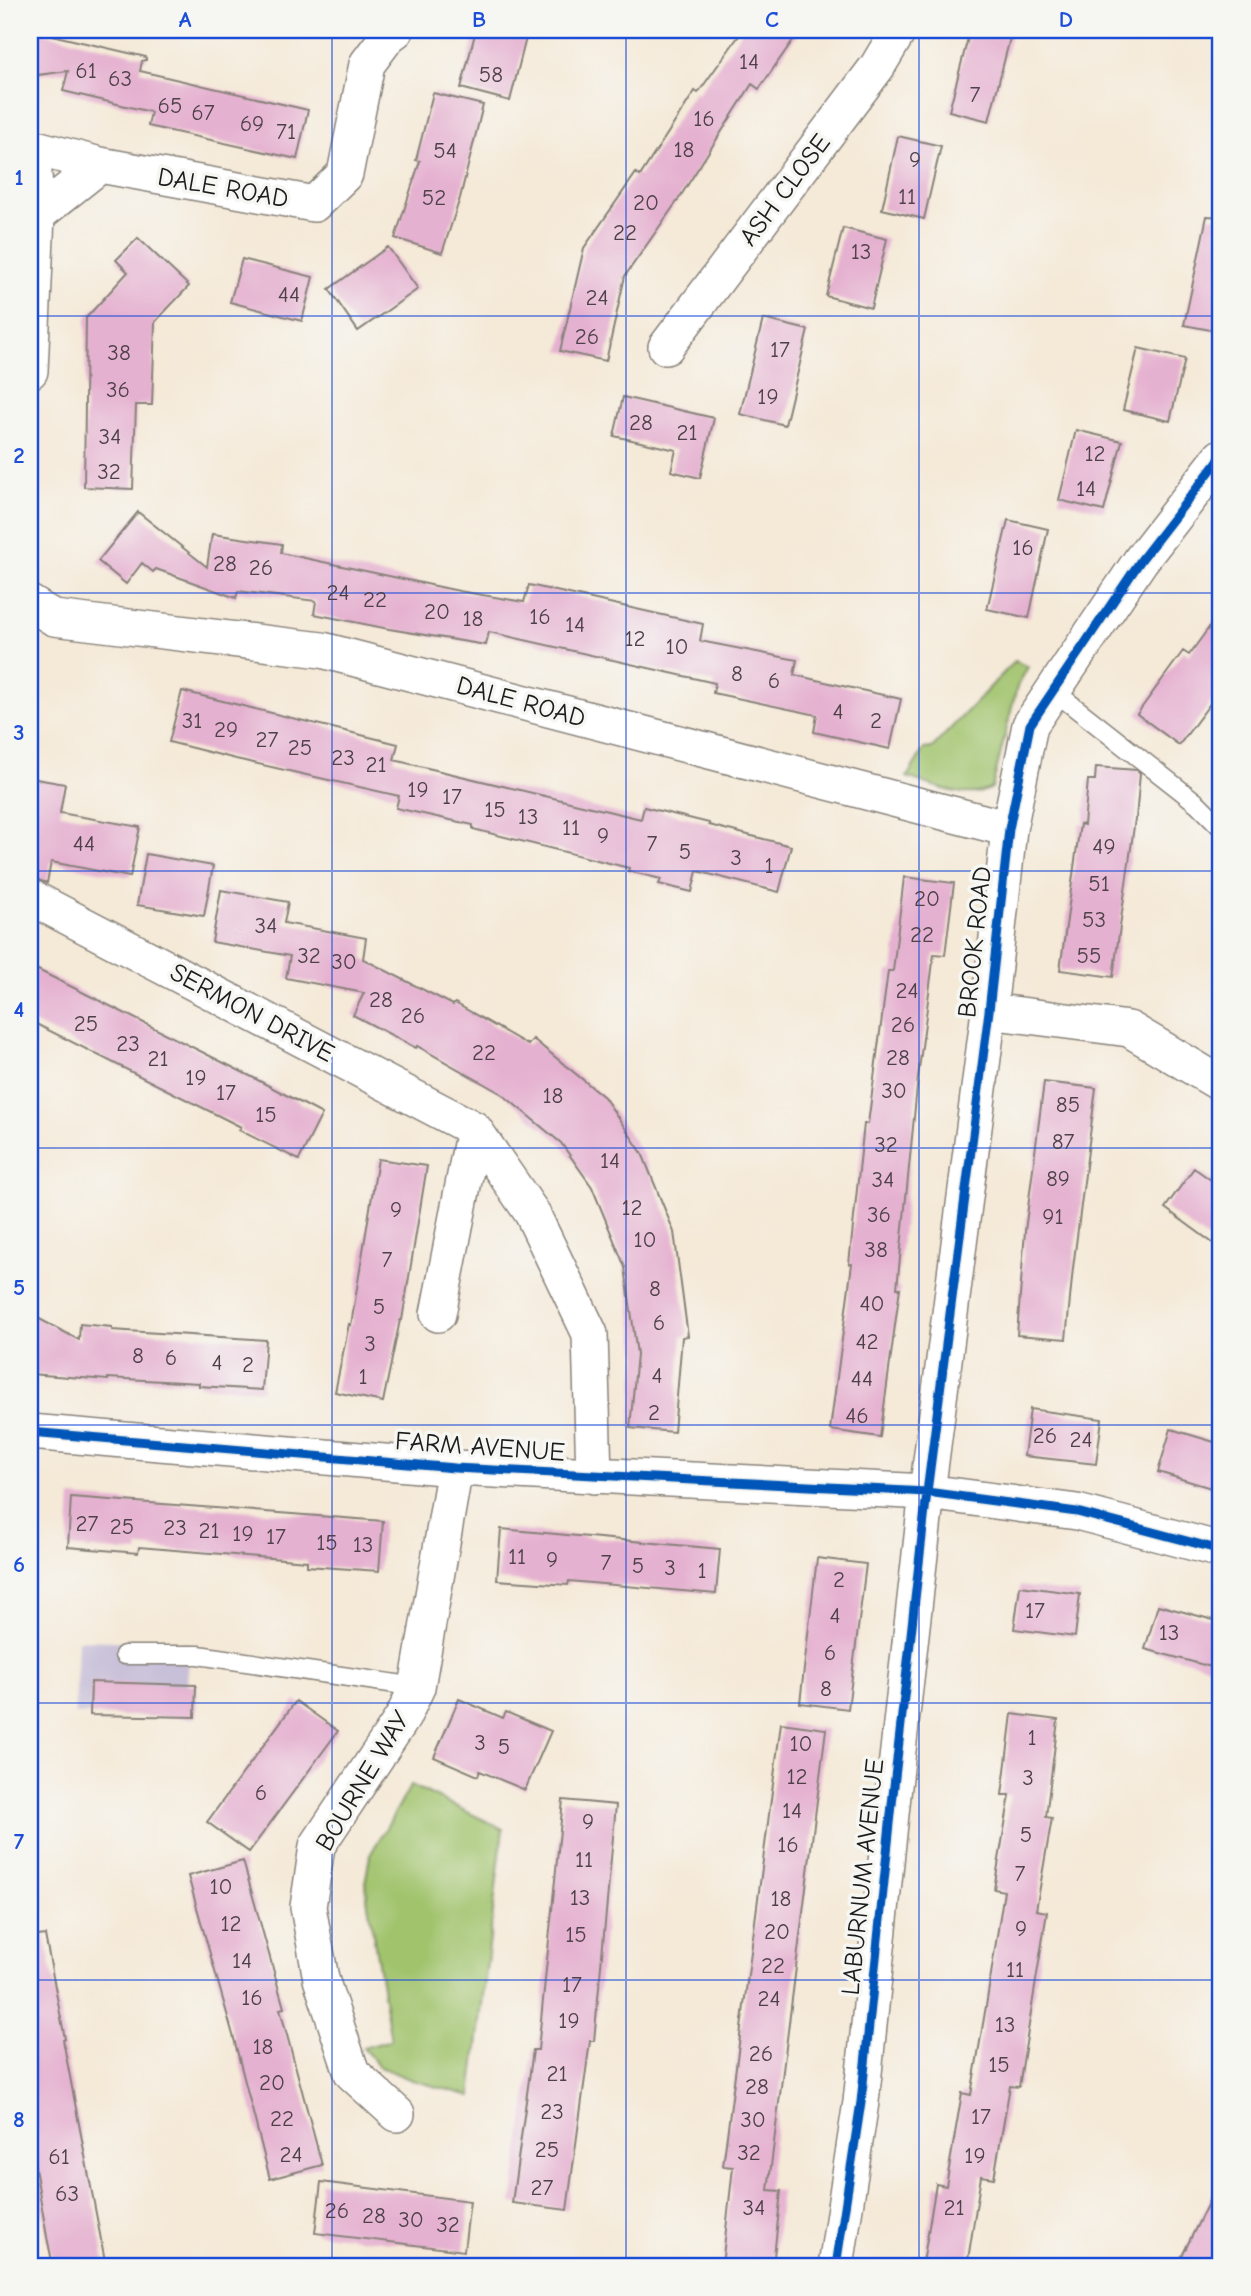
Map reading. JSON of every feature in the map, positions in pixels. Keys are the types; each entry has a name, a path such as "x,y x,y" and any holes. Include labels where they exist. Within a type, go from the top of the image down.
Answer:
{"street":[{"name":"DALE ROAD","path":"30,371 37,215 31,146 100,165 314,204 345,173 367,64 388,36 396,30"},
{"name":"ASH CLOSE","path":"666,347 877,67 899,30"},
{"path":"37,215 100,165"},
{"name":"BROOK ROAD","path":"927,1492 989,1010 1009,829 1030,725 1141,560 1221,457"},
{"name":"DALE ROAD","path":"30,603 54,618 322,650 1009,829"},
{"name":"SERMON DRIVE","path":"30,897 474,1129 532,1213 590,1334 594,1476"},
{"name":"BROOK ROAD","path":"989,1010 1129,1030 1221,1084"},
{"path":"438,1314 474,1129"},
{"name":"FARM AVENUE","path":"30,1432 455,1468 927,1492 1077,1512 1221,1550"},
{"name":"BOURNE WAY","path":"397,2114 352,2073 321,1979 308,1907 317,1846 381,1752 417,1687 455,1468"},
{"name":"LABURNUM AVENUE","path":"836,2266 861,2102 927,1492"}],"lane":[{"path":"1054,691 1198,804 1221,827"},
{"path":"124,1655 198,1655 417,1687"}],"shaded area":[{"path":"78,1640 189,1643 187,1684 197,1685 196,1718 75,1714"}],"green space":[{"path":"1015,661 1028,667 1017,687 992,788 982,792 961,793 907,777 924,749 932,748"},
{"path":"411,1785 503,1829 471,2096 412,2080 380,2067 363,2048 391,2040 367,1898 366,1878 370,1855"}],"building":[{"path":"30,30 146,57 146,60 142,61 140,71 308,110 297,159 148,126 151,112 63,91 68,71 30,76"},
{"path":"476,30 528,30 510,101 461,88"},
{"path":"743,30 800,30 759,89 752,84 678,200 625,276 606,361 560,351 584,248 636,173 640,176 695,91 698,93"},
{"path":"970,30 1012,30 989,121 949,111"},
{"path":"433,93 483,105 460,198 442,253 395,238 420,161 416,160"},
{"path":"898,136 941,146 924,219 882,209"},
{"path":"1207,216 1221,217 1221,332 1184,325"},
{"path":"843,228 887,239 871,308 826,296"},
{"path":"138,238 189,286 155,322 152,405 136,405 133,489 84,487 86,318 128,272 116,260"},
{"path":"388,247 418,289 358,331 329,289"},
{"path":"242,259 313,277 302,321 230,302"},
{"path":"763,319 808,330 785,425 740,414"},
{"path":"1138,348 1185,359 1170,421 1123,410"},
{"path":"623,397 714,418 700,478 671,471 676,450 614,436"},
{"path":"1076,430 1122,441 1104,511 1059,500"},
{"path":"138,512 207,567 212,534 282,544 281,553 459,591 524,602 529,585 703,624 700,641 797,660 794,675 901,699 890,749 814,732 817,715 713,693 715,683 489,632 486,645 389,629 314,614 316,601 238,591 236,598 156,569 153,572 142,563 126,584 98,561"},
{"path":"1008,520 1048,529 1029,618 987,609"},
{"path":"1221,611 1221,689 1179,745 1137,714 1183,651 1189,655"},
{"path":"182,691 398,744 394,760 641,819 644,807 791,846 779,892 697,871 692,892 659,884 661,879 628,871 629,868 473,829 473,825 396,808 399,796 169,742"},
{"path":"1096,767 1137,770 1140,773 1113,977 1060,970 1080,824 1084,825 1088,780 1095,780"},
{"path":"30,778 65,784 60,813 140,827 130,877 51,862 47,883 30,877"},
{"path":"146,854 213,866 204,916 137,905"},
{"path":"904,877 954,883 945,955 934,954 918,1077 897,1288 900,1288 880,1437 830,1430 852,1264 849,1264 864,1124 868,1124 888,971 893,971"},
{"path":"221,890 288,902 284,923 366,938 363,959 453,1005 455,1003 528,1045 533,1039 604,1097 642,1153 674,1232 688,1336 682,1337 674,1432 630,1428 637,1354 625,1267 592,1187 561,1143 502,1094 417,1046 416,1048 353,1015 364,993 286,978 290,956 212,942"},
{"path":"30,966 322,1114 299,1160 239,1130 241,1127 30,1021"},
{"path":"1044,1082 1096,1088 1066,1339 1017,1335 1025,1231"},
{"path":"378,1159 427,1166 402,1320 383,1402 335,1392 349,1324 351,1325"},
{"path":"1194,1168 1221,1187 1221,1249 1165,1208"},
{"path":"30,1314 79,1340 80,1324 112,1327 112,1330 266,1340 262,1390 199,1386 199,1383 30,1374"},
{"path":"1030,1409 1102,1419 1096,1464 1024,1456"},
{"path":"1171,1429 1221,1444 1221,1491 1158,1472"},
{"path":"71,1497 383,1521 379,1571 307,1566 307,1561 139,1547 138,1553 68,1547"},
{"path":"501,1529 720,1549 716,1594 569,1581 568,1585 497,1580"},
{"path":"817,1558 866,1564 848,1709 800,1703"},
{"path":"1020,1586 1080,1594 1075,1637 1014,1629"},
{"path":"1158,1605 1221,1622 1221,1644 1215,1668 1145,1649"},
{"path":"91,1682 196,1685 195,1717 90,1715"},
{"path":"459,1699 503,1718 506,1712 551,1731 525,1790 480,1771 478,1776 434,1757"},
{"path":"296,1701 338,1731 249,1852 207,1822"},
{"path":"1012,1714 1058,1720 1046,1817 1052,1818 1036,1910 1047,1912 1019,2087 1010,2086 994,2178 981,2176 967,2266 942,2266 923,2263 936,2184 946,2186 962,2093 971,2095 987,2000 1004,1891 994,1889 1010,1795 1002,1795"},
{"path":"781,1723 826,1729 768,2190 781,2191 773,2266 722,2266 733,2167 723,2166"},
{"path":"563,1800 616,1805 594,2041 590,2041 567,2210 512,2203 533,2050 538,2050"},
{"path":"243,1861 284,2008 280,2009 322,2165 270,2179 188,1876"},
{"path":"45,1935 106,2266 53,2266 47,2237 30,2139 30,1937"},
{"path":"1221,2177 1221,2266 1177,2266"},
{"path":"321,2182 470,2201 464,2251 315,2233"}],"cycle path":[{"path":"836,2266 861,2102 927,1492 989,1011 1009,829 1030,725 1141,560 1221,457"},
{"path":"30,1432 455,1468 927,1492 1077,1512 1221,1550"}]}
